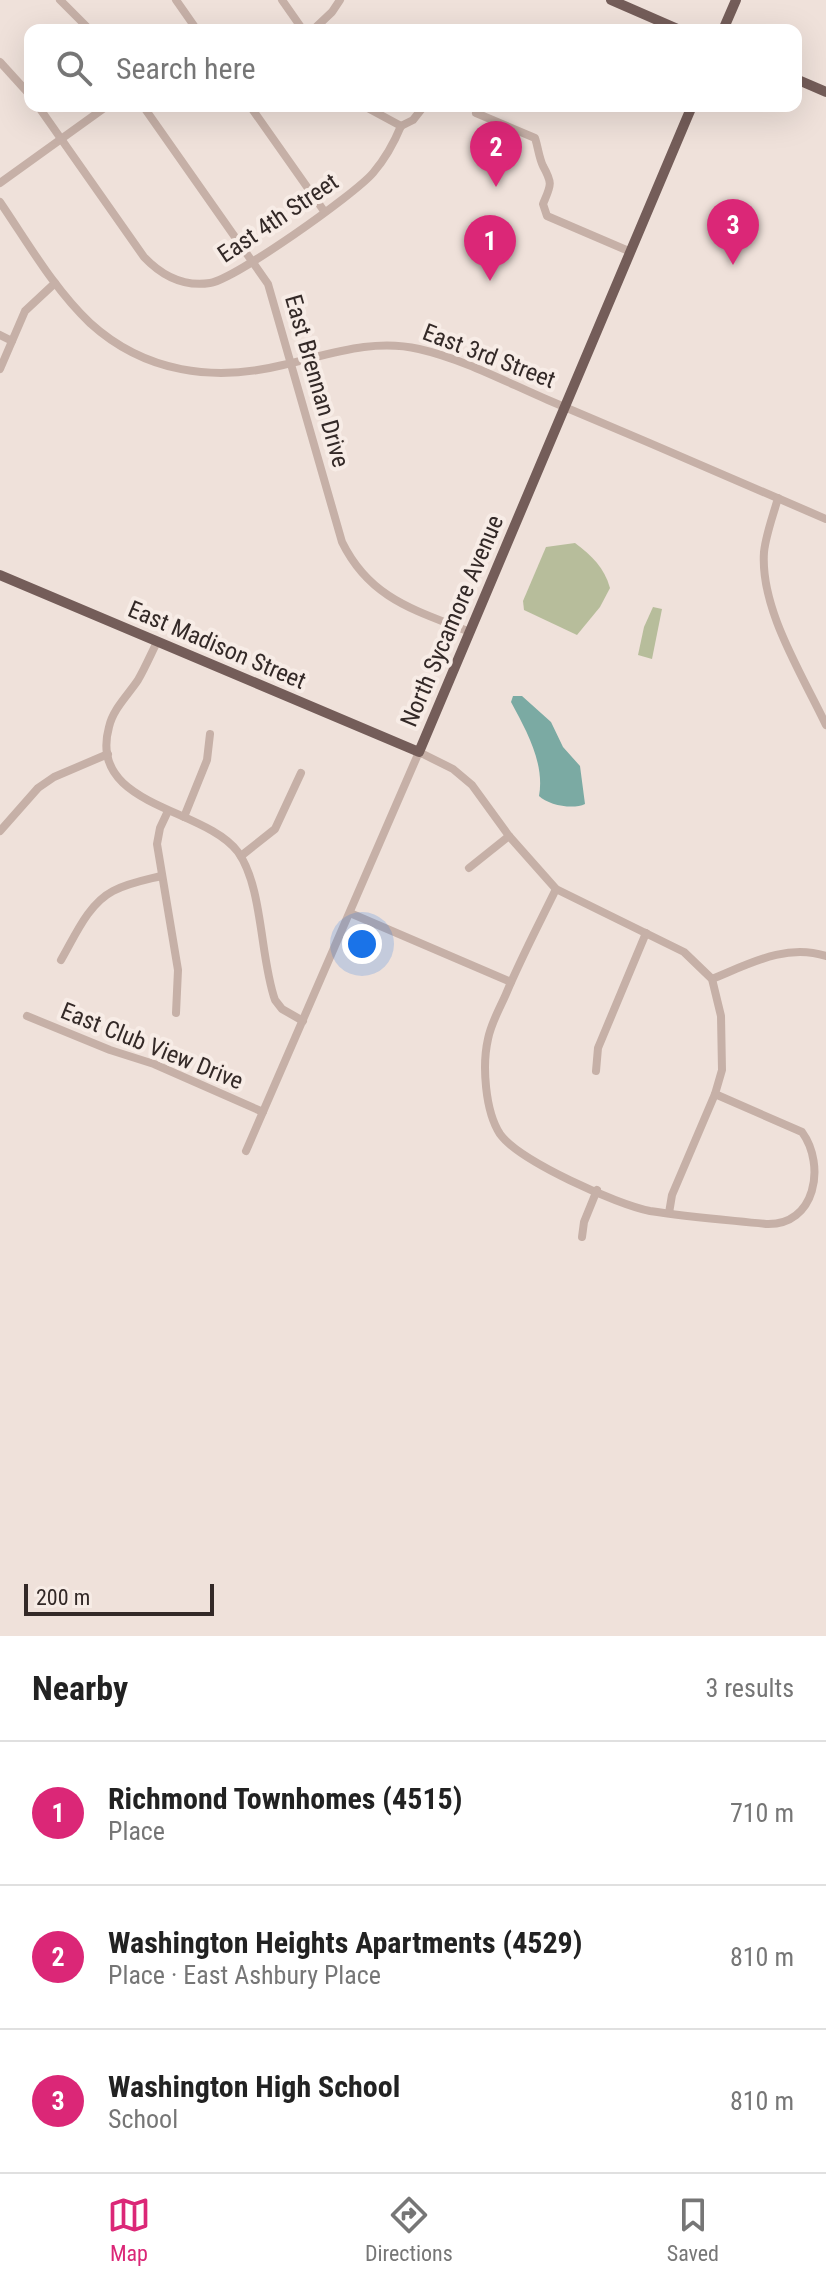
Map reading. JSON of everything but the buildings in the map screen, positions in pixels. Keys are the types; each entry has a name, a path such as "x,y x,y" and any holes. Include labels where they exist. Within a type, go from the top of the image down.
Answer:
{"main road":[{"path":"611,0 666,24"},
{"path":"726,24 736,0"},
{"path":"802,82 826,92"},
{"name":"North Sycamore Avenue","path":"419,752 689,112"},
{"name":"East Madison Street","path":"0,575 419,752"}],"street":[{"path":"60,0 84,24"},
{"path":"176,0 193,24"},
{"path":"282,0 299,24"},
{"path":"319,24 340,0"},
{"path":"0,62 24,88"},
{"name":"East 4th Street","path":"42,112 136,247 163,274 189,284 207,284 231,276 355,190 372,175 392,147 401,126"},
{"path":"0,183 98,112"},
{"name":"East Brennan Drive","path":"147,112 268,284 342,542 350,558 372,584 397,603 470,632"},
{"path":"254,112 324,211"},
{"path":"375,112 401,126 413,120 419,112"},
{"path":"476,113 535,138 541,163 550,175 551,186 543,204 547,216 631,252"},
{"name":"East 3rd Street","path":"0,202 55,283 90,323 115,341 158,363 182,370 232,375 360,346 398,345 443,356 826,519"},
{"path":"0,369 25,311 55,283"},
{"path":"0,335 12,341"},
{"path":"778,498 765,545 766,576 774,616 826,725"},
{"path":"157,642 139,678 111,719 108,754 115,772 130,789 147,801 216,832 241,856 252,888 275,1000 282,1009 303,1021"},
{"path":"184,817 207,760 210,734"},
{"path":"419,752 453,769 472,785 509,836 556,889 684,952 712,979 719,1001 722,1070 715,1094 672,1195 669,1213"},
{"name":"North Sycamore Avenue","path":"246,1151 419,752"},
{"path":"0,831 46,783 63,772 108,754"},
{"path":"241,856 275,829 301,773"},
{"path":"168,811 157,844 178,970 176,1013"},
{"path":"469,868 509,836"},
{"path":"61,960 101,899 123,886 161,876"},
{"path":"556,889 490,1029 486,1048 491,1114 500,1133 528,1159 636,1207 783,1224 802,1213 819,1184 822,1166 813,1142 788,1125 715,1094"},
{"path":"350,913 511,982"},
{"path":"596,1071 598,1048 646,933"},
{"path":"712,979 789,951 826,956"},
{"name":"East Club View Drive","path":"27,1016 110,1050 154,1064 263,1112"},
{"path":"582,1237 584,1222 597,1190"}],"green space":[{"path":"575,543 597,562 610,588 600,607 577,635 524,610 523,601 546,547"},
{"path":"653,607 662,609 652,659 638,655 644,627"}],"water":[{"path":"513,696 522,696 551,722 563,747 580,766 585,804 561,806 539,796 537,759 511,702"}],"place":[{"name":"Washington Heights Apartments (4529)","path":"496,187"},
{"name":"Washington High School","path":"733,265"},
{"name":"Richmond Townhomes (4515)","path":"490,281"}]}
